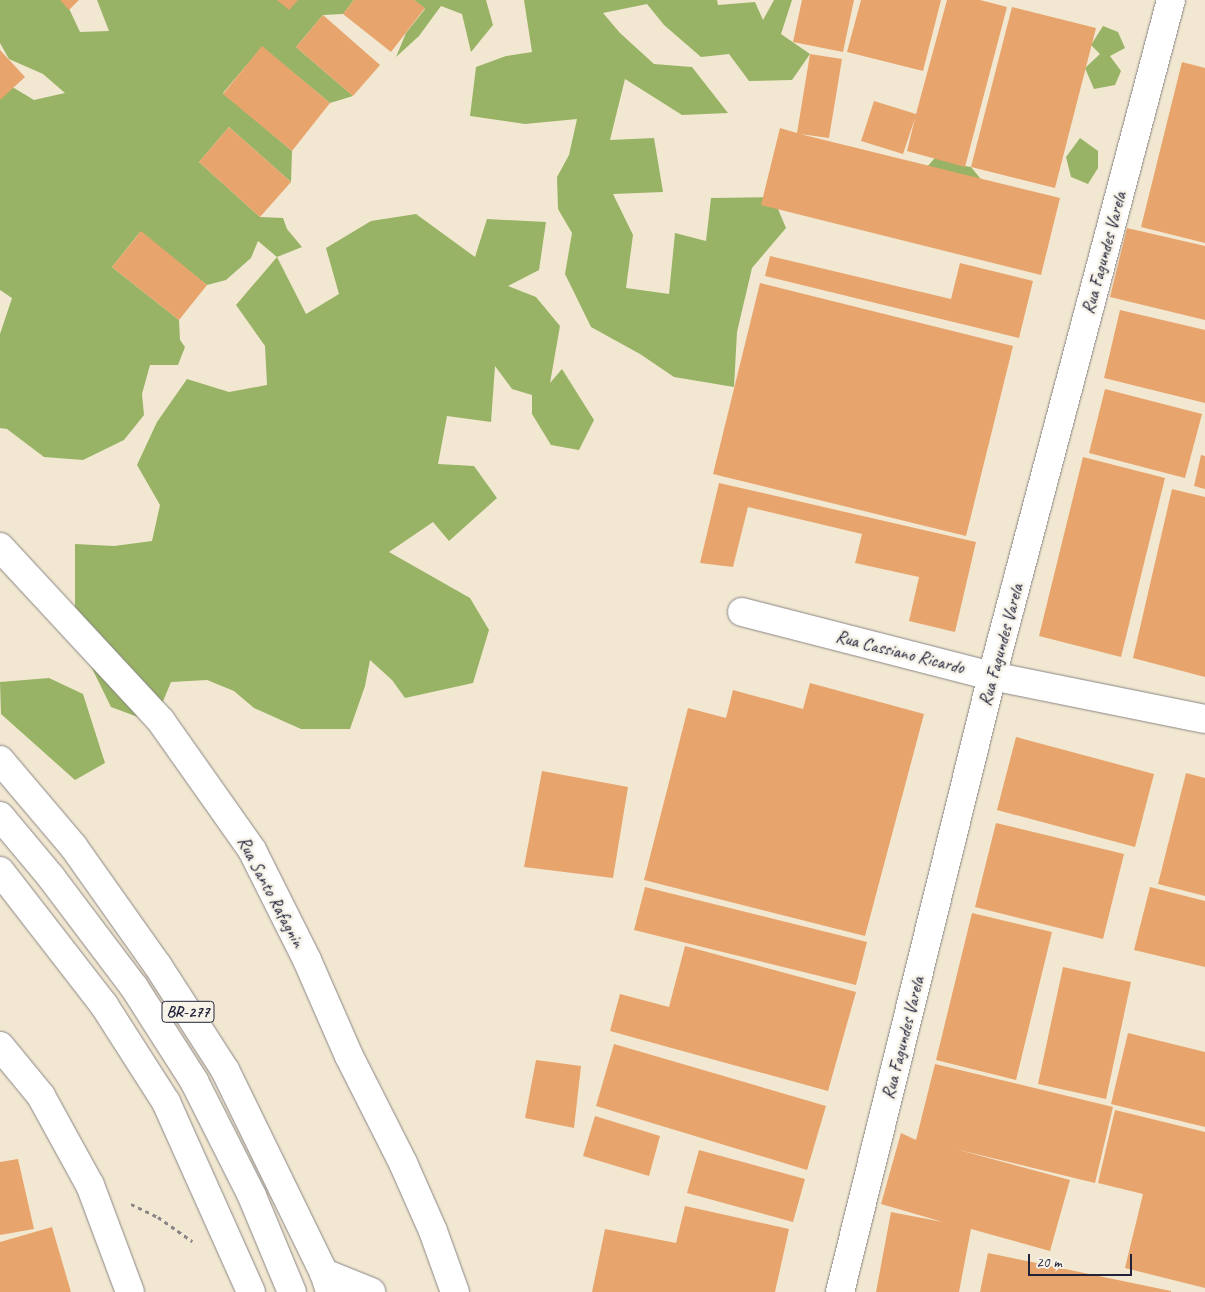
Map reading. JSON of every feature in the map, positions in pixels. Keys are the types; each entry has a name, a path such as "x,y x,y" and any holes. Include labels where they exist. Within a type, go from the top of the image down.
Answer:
{"main road":[{"name":"Rua Fagundes Varela","path":"840,1292 992,676 1171,0"},
{"name":"Rua Santo Rafagnin","path":"0,547 161,721 252,850 306,960 349,1056 403,1163 433,1231 455,1292"},
{"name":"Rua Cassiano Ricardo","path":"742,612 992,676 1205,719"},
{"name":"BR-277","path":"0,760 73,846 158,966 225,1070 327,1283"},
{"name":"BR-277","path":"0,816 51,876 134,987 194,1081 252,1196 292,1292"},
{"path":"0,871 104,1005 166,1102 251,1292"},
{"path":"0,1046 41,1096 90,1185 130,1292"},
{"path":"327,1283 371,1292"}],"path":[{"path":"90,1185 158,1217 194,1243"}],"green space":[{"path":"0,0 65,0 80,32 109,31 97,0 354,0 343,14 323,15 296,47 353,96 330,103 262,47 223,93 292,151 291,182 229,127 199,162 260,217 283,218 287,229 302,247 277,257 258,241 251,258 226,280 207,285 140,232 112,267 179,320 180,340 185,347 178,365 150,365 142,394 144,415 124,440 83,460 44,457 7,429 0,428 0,334 12,298 0,290 0,87 14,88 34,100 65,93 43,74 9,59 0,43"},
{"path":"414,0 486,0 493,25 471,52 462,14 441,6 419,36 396,57 406,33 425,9"},
{"path":"524,0 717,0 718,5 755,2 763,20 774,0 792,0 781,34 810,54 792,80 749,81 729,54 701,57 664,25 647,4 603,13 620,33 654,64 692,67 728,113 682,115 625,79 610,140 654,138 663,192 613,194 633,235 626,288 669,294 675,233 706,241 711,198 773,197 786,228 752,268 737,332 734,387 674,377 640,354 591,327 565,274 572,233 558,209 557,177 569,155 577,119 525,124 470,116 476,67 506,56 532,52"},
{"path":"1103,26 1118,32 1125,48 1110,56 1121,71 1115,85 1094,89 1085,68 1100,54 1091,45"},
{"path":"1080,138 1098,151 1098,168 1088,184 1071,177 1066,157"},
{"path":"940,152 959,165 971,167 980,178 970,190 920,175"},
{"path":"416,214 475,257 487,219 546,222 539,270 508,286 536,297 560,326 550,383 562,369 594,420 579,450 551,445 532,414 532,395 512,389 495,366 491,422 447,416 438,464 474,466 497,498 449,541 433,522 389,552 470,598 489,630 473,683 405,698 392,680 370,660 365,686 350,729 301,729 254,708 234,691 207,680 171,682 154,723 111,707 82,648 75,616 75,544 114,546 152,541 160,505 137,465 157,422 187,379 229,392 267,385 265,346 236,305 277,257 306,314 339,294 326,248 371,221"},
{"path":"49,678 83,694 105,763 75,780 1,714 0,682"}],"building":[{"path":"60,0 79,0 69,10"},
{"path":"277,0 298,0 289,10"},
{"path":"354,0 414,0 425,8 391,52 343,14"},
{"path":"802,0 854,0 843,52 793,42"},
{"path":"861,0 941,0 923,71 847,52"},
{"path":"947,0 980,0 1007,7 965,167 907,151 915,118 903,154 861,141 874,101 916,114"},
{"path":"1012,7 1096,28 1055,188 971,167"},
{"path":"323,15 380,65 353,96 296,47"},
{"path":"262,46 330,103 292,151 223,94"},
{"path":"0,50 25,77 0,100"},
{"path":"810,54 842,59 829,138 800,134 1060,198 1041,275 761,205 780,128 797,133"},
{"path":"1182,62 1205,68 1205,243 1141,227"},
{"path":"229,127 291,182 260,217 199,162"},
{"path":"1127,228 1205,246 1205,320 1110,297"},
{"path":"141,231 207,285 179,320 112,267"},
{"path":"770,256 951,299 960,263 1033,281 1019,338 765,276"},
{"path":"760,283 1013,346 966,536 713,474"},
{"path":"1120,310 1205,330 1205,403 1104,378"},
{"path":"1105,389 1202,414 1185,478 1089,453"},
{"path":"1201,455 1205,456 1205,489 1194,486"},
{"path":"1083,457 1165,478 1121,657 1039,636"},
{"path":"719,483 976,542 955,632 909,621 919,577 855,563 862,534 748,507 733,567 700,563"},
{"path":"1172,489 1205,497 1205,677 1133,658"},
{"path":"810,683 924,714 865,936 644,880 688,708 726,718 733,690 803,709"},
{"path":"1016,737 1154,774 1135,847 997,810"},
{"path":"542,771 628,787 613,878 524,867"},
{"path":"1186,773 1205,778 1205,896 1158,884"},
{"path":"996,823 1124,854 1103,939 975,907"},
{"path":"645,887 867,942 856,985 634,930"},
{"path":"1150,887 1205,901 1205,967 1134,950"},
{"path":"972,913 1052,932 1016,1080 936,1060"},
{"path":"685,946 856,992 828,1091 610,1031 620,994 669,1007"},
{"path":"1063,967 1131,982 1106,1099 1038,1084"},
{"path":"1128,1033 1205,1052 1205,1127 1111,1104"},
{"path":"614,1044 826,1106 807,1170 596,1106"},
{"path":"536,1060 581,1066 574,1128 525,1118"},
{"path":"935,1064 1113,1107 1095,1183 955,1149 1070,1180 1050,1251 971,1229 959,1292 876,1292 891,1212 943,1222 881,1204 901,1133 916,1140"},
{"path":"1115,1110 1205,1132 1205,1288 1125,1268 1143,1194 1098,1183"},
{"path":"595,1116 660,1136 649,1176 583,1156"},
{"path":"699,1150 805,1179 793,1222 687,1193"},
{"path":"18,1159 34,1229 0,1235 0,1162"},
{"path":"685,1206 789,1229 775,1292 592,1292 605,1229 676,1243"},
{"path":"52,1227 71,1292 0,1292 0,1242"},
{"path":"988,1253 1171,1291 1171,1292 980,1292"}]}
